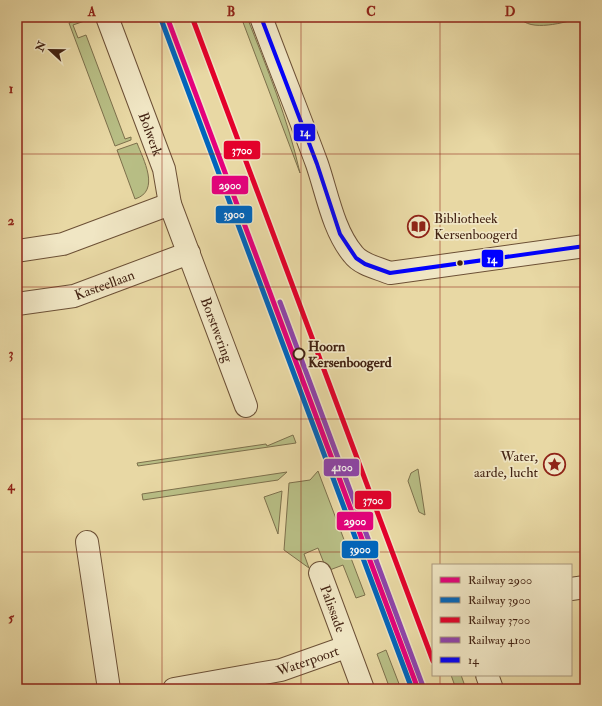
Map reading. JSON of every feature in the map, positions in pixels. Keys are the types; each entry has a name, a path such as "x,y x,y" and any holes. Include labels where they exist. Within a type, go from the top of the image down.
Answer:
{"street":[{"name":"Bolwerk","path":"108,17 164,169 170,204 189,253"},
{"path":"261,17 317,166 336,223 353,255 362,262 390,273 585,246"},
{"path":"17,251 63,244 170,204"},
{"name":"Kasteellaan","path":"17,304 74,296 189,253"},
{"name":"Borstwering","path":"189,253 246,406"},
{"path":"87,542 109,689"},
{"name":"Palissade","path":"320,573 346,647 363,689"},
{"path":"572,589 585,587"},
{"name":"Waterpoort","path":"174,689 282,670 346,647"},
{"path":"487,676 492,689"}],"green space":[{"path":"84,17 93,18 73,25 78,38 86,35 125,139 131,137 131,140 115,146 69,23"},
{"path":"241,17 247,17 269,75 283,113 300,173"},
{"path":"519,17 581,18 557,24 539,25 524,22"},
{"path":"137,143 146,166 149,182 143,195 135,199 117,150"},
{"path":"293,435 296,443 138,466 137,463 266,444 267,446"},
{"path":"418,469 425,515 419,512 408,481 411,473"},
{"path":"318,471 365,595 356,598 343,565 327,571 318,548 304,554 309,568 284,550 289,483 310,480"},
{"path":"287,472 278,480 143,500 142,494"},
{"path":"282,491 278,534 264,497"},
{"path":"386,650 401,689 390,689 377,654"},
{"path":"451,676 461,676 466,689 456,689"}],"rail line":[{"name":"2900","path":"167,17 418,689"},
{"name":"3700","path":"192,17 432,658"},
{"name":"3900","path":"161,19 412,689"},
{"name":"4100","path":"280,302 424,689"}],"transit line":[{"name":"14","path":"261,17 317,164 340,234 356,258 365,264 390,273 585,246"}],"place":[{"name":"Bibliotheek Kersenboogerd","path":"418,226"},
{"name":"Hoorn Kersenboogerd","path":"299,354"},
{"name":"Water, aarde, lucht","path":"554,464"}]}
